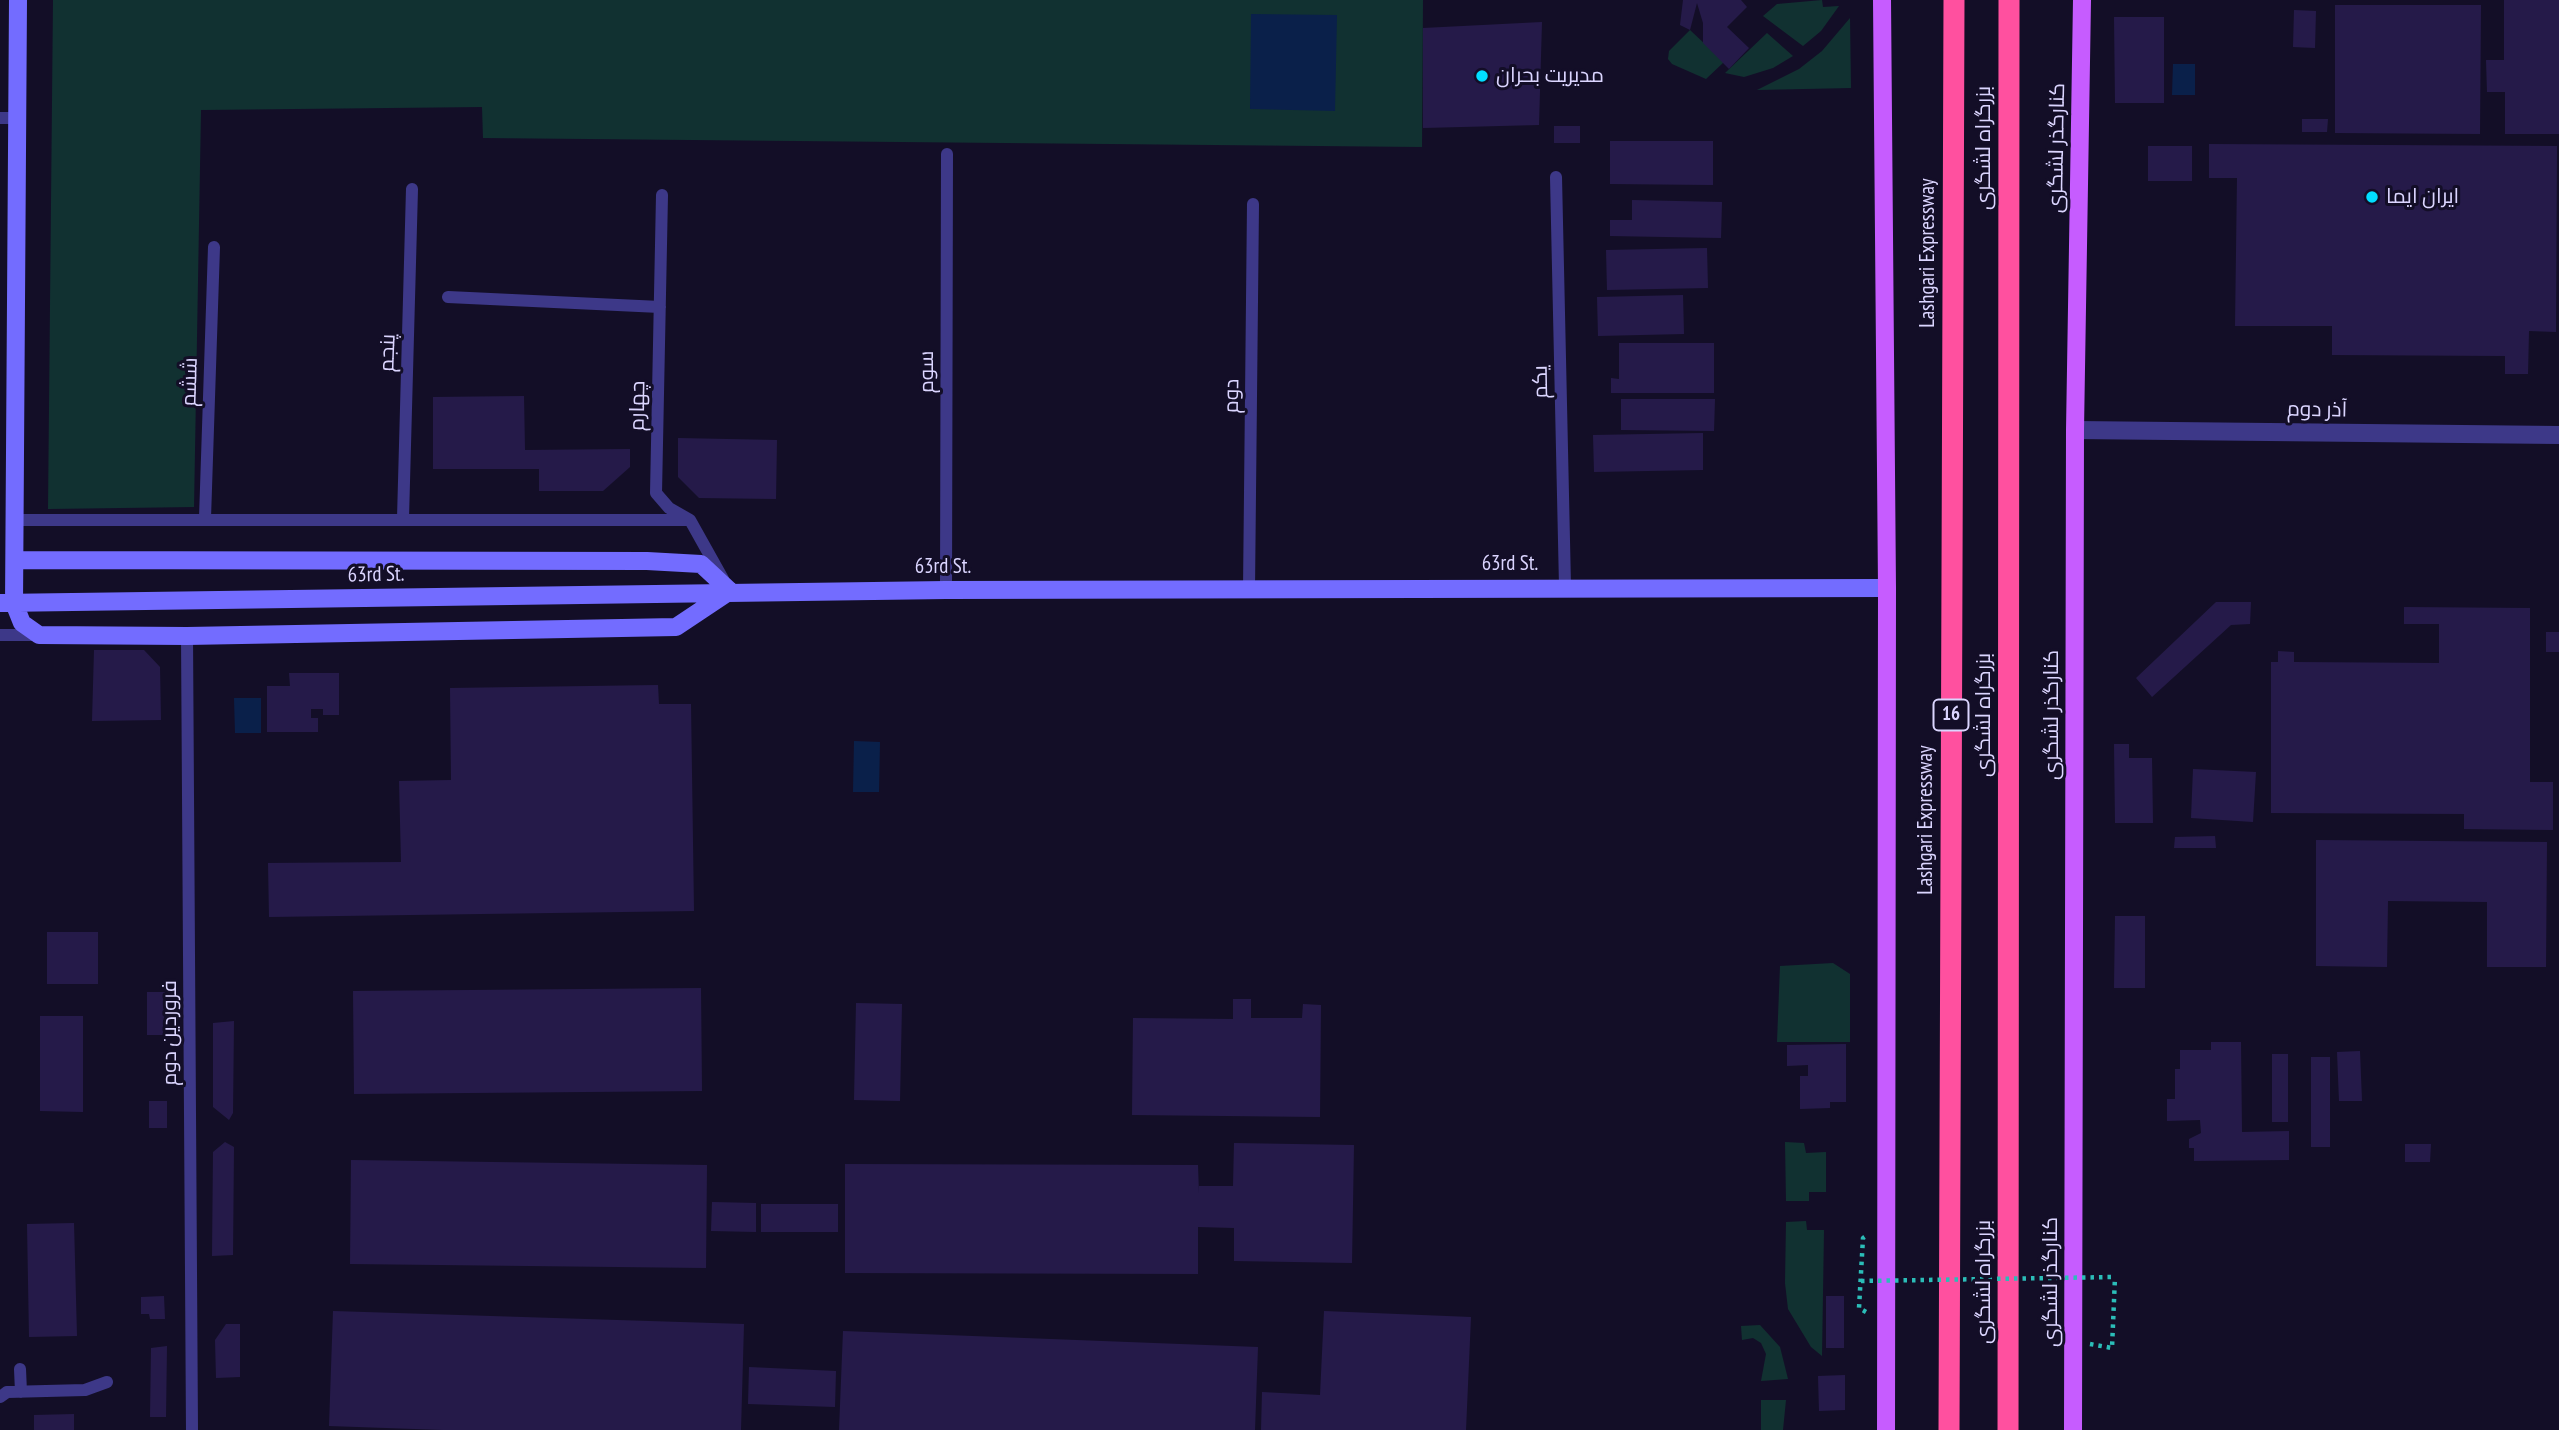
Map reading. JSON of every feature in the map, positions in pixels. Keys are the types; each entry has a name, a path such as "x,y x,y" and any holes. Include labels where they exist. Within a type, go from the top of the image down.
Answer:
{"highway":[{"name":"Lashgari Expressway","path":"1949,1430 1954,0"},
{"name":"بزرگراه لشگری","path":"2008,1430 2009,0"}],"main road":[{"path":"1882,0 1887,588 1886,1430"},
{"name":"کنارگذر لشگری","path":"2073,1430 2075,430 2082,0"}],"street":[{"path":"15,559 647,561 701,564 730,591 676,627 187,636 39,635 22,623 7,603 15,559 16,520 19,0"},
{"name":"آذر دوم","path":"2075,430 2559,435"},
{"name":"63rd St.","path":"7,603 730,591 1564,586 1887,588"}],"lane":[{"path":"0,118 19,118"},
{"name":"سوم","path":"946,590 947,154"},
{"name":"یکم","path":"1556,177 1564,586"},
{"name":"پنجم","path":"403,518 412,189"},
{"name":"چهارم","path":"662,195 656,493 669,508 690,520 730,591"},
{"name":"دوم","path":"1249,589 1253,204"},
{"name":"ششم","path":"205,518 214,247"},
{"path":"448,297 660,307"},
{"path":"16,520 690,520"},
{"path":"0,635 39,635"},
{"name":"فروردین دوم","path":"187,636 192,1430"},
{"path":"19,1369 21,1392"},
{"path":"0,1397 7,1392 85,1391 107,1382"}],"path":[{"path":"1859,1308 1863,1238"},
{"path":"1861,1281 2115,1277 2112,1348"}],"green space":[{"path":"53,0 1423,0 1422,147 483,138 482,107 201,110 194,507 48,509"},
{"path":"1822,0 1823,7 1839,6 1821,31 1803,46 1763,16 1777,4"},
{"path":"1850,18 1851,88 1757,90 1799,69 1822,51"},
{"path":"1690,30 1724,62 1706,79 1672,64 1668,59 1669,51"},
{"path":"1767,33 1793,56 1773,68 1744,77 1725,73"},
{"path":"1833,963 1850,974 1850,1042 1777,1042 1780,966"},
{"path":"1785,1142 1804,1143 1806,1153 1826,1152 1826,1192 1809,1192 1809,1201 1786,1201"},
{"path":"1806,1221 1807,1230 1824,1230 1822,1356 1811,1347 1788,1309 1785,1283 1786,1222"},
{"path":"1760,1325 1780,1347 1788,1379 1761,1381 1766,1354 1761,1343 1753,1338 1742,1340 1741,1326"},
{"path":"1761,1400 1786,1400 1783,1430 1761,1430"}],"water":[{"path":"1251,14 1337,15 1335,111 1250,109"},
{"path":"2173,64 2195,64 2195,95 2172,95"},
{"path":"234,698 261,698 261,733 235,733"},
{"path":"854,741 880,742 879,792 853,792"}],"building":[{"path":"1683,0 1741,0 1747,7 1727,27 1749,48 1729,69 1703,43 1703,23 1697,3 1690,30 1680,25"},
{"path":"2504,0 2559,0 2559,134 2505,134 2505,92 2487,92 2486,60 2504,60"},
{"path":"2335,5 2481,5 2480,134 2335,133"},
{"path":"2294,10 2316,11 2315,48 2293,47"},
{"path":"2114,17 2164,17 2164,103 2115,103"},
{"name":"مدیریت بحران","path":"1542,22 1539,125 1423,128 1423,28"},
{"path":"2302,119 2328,119 2327,132 2302,132"},
{"path":"1554,126 1580,126 1580,143 1554,143"},
{"path":"1610,141 1713,141 1713,185 1610,184"},
{"path":"2209,144 2557,146 2556,332 2529,331 2528,374 2505,374 2505,356 2332,355 2332,326 2235,326 2237,178 2209,178"},
{"path":"2148,146 2192,146 2192,181 2148,181"},
{"path":"1632,200 1722,202 1721,238 1610,236 1610,220 1632,220"},
{"path":"1707,248 1708,288 1607,290 1606,250"},
{"path":"1683,295 1684,334 1598,336 1597,297"},
{"path":"1619,343 1714,343 1714,393 1611,393 1611,378 1619,379"},
{"path":"524,396 525,450 630,449 630,467 603,491 539,491 539,469 433,469 433,397"},
{"path":"1621,399 1715,399 1714,431 1621,430"},
{"path":"1703,433 1703,470 1594,472 1593,435"},
{"path":"678,438 777,440 776,499 699,498 678,477"},
{"path":"2216,602 2251,602 2250,624 2231,625 2152,697 2136,678"},
{"path":"2404,607 2530,608 2530,782 2553,782 2553,830 2464,829 2464,814 2271,813 2271,662 2278,662 2278,651 2294,652 2294,662 2439,663 2439,624 2404,624"},
{"path":"2546,632 2559,632 2559,652 2546,652"},
{"path":"94,650 144,650 160,667 161,720 92,721"},
{"path":"289,673 339,673 339,715 323,715 323,709 311,709 311,718 318,718 318,732 267,732 267,686 290,686"},
{"path":"658,685 659,704 691,704 694,911 269,917 268,863 401,862 399,781 451,780 450,688"},
{"path":"2114,744 2129,744 2129,758 2152,758 2153,823 2115,823"},
{"path":"2193,769 2256,772 2253,822 2191,818"},
{"path":"2215,836 2216,848 2174,848 2175,837"},
{"path":"2316,840 2547,842 2546,967 2487,967 2487,902 2388,901 2387,967 2316,966"},
{"path":"2115,916 2145,916 2145,988 2114,988"},
{"path":"47,932 98,932 98,984 47,984"},
{"path":"701,988 702,1091 354,1094 353,991"},
{"path":"147,992 165,992 164,1035 147,1035"},
{"path":"1233,999 1251,999 1251,1018 1302,1018 1303,1004 1321,1005 1320,1117 1132,1115 1133,1018 1233,1019"},
{"path":"856,1003 902,1004 900,1101 854,1100"},
{"path":"40,1016 83,1016 83,1112 40,1111"},
{"path":"234,1021 233,1113 229,1120 213,1107 213,1023"},
{"path":"2211,1042 2241,1042 2242,1132 2289,1131 2289,1160 2194,1161 2194,1148 2189,1148 2189,1139 2201,1133 2200,1120 2167,1121 2167,1099 2175,1099 2175,1069 2180,1069 2180,1050 2211,1050"},
{"path":"1846,1044 1846,1102 1830,1102 1830,1108 1800,1109 1800,1076 1808,1076 1808,1065 1787,1066 1787,1045"},
{"path":"2360,1051 2362,1101 2339,1101 2337,1052"},
{"path":"2272,1054 2288,1054 2288,1122 2272,1122"},
{"path":"2311,1057 2330,1057 2330,1147 2311,1147"},
{"path":"149,1101 167,1101 167,1128 149,1128"},
{"path":"225,1142 234,1147 233,1255 212,1256 213,1152"},
{"path":"1234,1143 1354,1145 1352,1263 1234,1261 1234,1228 1198,1227 1198,1274 845,1273 845,1164 1198,1165 1199,1194 1199,1186 1233,1186"},
{"path":"2405,1144 2431,1144 2430,1162 2405,1162"},
{"path":"351,1160 707,1165 706,1268 350,1264"},
{"path":"712,1202 756,1203 756,1232 711,1231"},
{"path":"761,1204 838,1204 838,1232 761,1232"},
{"path":"74,1223 77,1336 29,1337 27,1224"},
{"path":"164,1296 165,1319 150,1319 149,1314 141,1314 141,1297"},
{"path":"1826,1296 1844,1296 1844,1348 1826,1348"},
{"path":"333,1311 744,1324 741,1430 443,1430 329,1426"},
{"path":"1324,1311 1471,1317 1466,1430 1261,1430 1262,1392 1320,1395"},
{"path":"226,1324 240,1324 240,1377 216,1378 215,1340"},
{"path":"843,1331 1258,1347 1255,1430 839,1430"},
{"path":"167,1346 166,1417 150,1417 151,1348"},
{"path":"749,1367 836,1371 835,1407 748,1404"},
{"path":"1845,1375 1845,1410 1819,1411 1818,1376"},
{"path":"74,1414 74,1430 34,1430 34,1415"}],"place":[{"name":"مدیریت بحران","path":"1482,76"},
{"name":"ایران ایما","path":"2372,197"}]}
